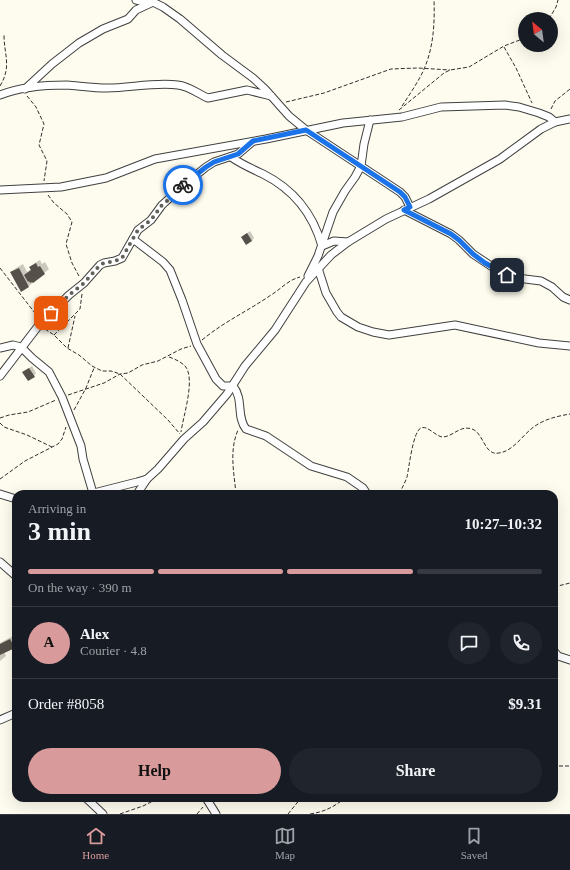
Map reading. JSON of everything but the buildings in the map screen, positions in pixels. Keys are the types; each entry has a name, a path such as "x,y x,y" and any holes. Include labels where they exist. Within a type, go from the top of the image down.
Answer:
{"street":[{"path":"136,0 153,2 180,19 222,55 253,78 306,130 400,192 405,197 407,208 451,234 473,254 500,272 517,278 541,281 552,287 563,297 570,300"},
{"path":"23,89 79,43 103,28 128,19 136,10 153,2"},
{"path":"0,95 23,89 56,85 106,88 178,85 188,87 208,98 247,90 271,96"},
{"path":"0,190 62,187 117,174 155,159 343,123 392,118 441,107 506,105 539,113 549,117 555,122"},
{"path":"307,279 348,242 372,227 407,208 429,199 491,164 541,129 555,122 570,119"},
{"path":"140,490 147,478 158,469 184,439 203,422 233,386 245,366 275,330 307,279 318,256 334,212 361,166 364,144 370,120"},
{"path":"0,376 41,323 69,295 84,283 104,263 122,258 138,230 151,220 162,205 206,167 214,162 231,157 245,149 253,141"},
{"path":"231,157 292,193 314,224 322,246"},
{"path":"133,239 163,262 170,270 197,344 218,382 223,386 233,386"},
{"path":"322,246 334,241 348,242"},
{"path":"318,268 324,288 337,312 358,327 373,332 389,335 455,325 539,343 570,346"},
{"path":"0,348 13,346 21,347 49,372 62,397 81,446 90,490"},
{"path":"233,386 239,398 241,420 246,429 266,436 311,466 347,477 364,490"},
{"path":"105,490 147,478"},
{"path":"0,494 12,498"},
{"path":"0,562 12,572"},
{"path":"558,655 570,660"},
{"path":"0,720 12,715"},
{"path":"7,717 12,719"},
{"path":"90,802 104,814"},
{"path":"208,802 216,814"}],"path":[{"path":"402,107 429,57 434,30 434,0"},
{"path":"553,12 558,0"},
{"path":"0,86 3,82 8,62 4,46 4,35"},
{"path":"278,104 324,93 391,69 424,68 450,70 470,67 504,46 518,41"},
{"path":"504,46 539,113"},
{"path":"392,118 402,107 444,73 450,70"},
{"path":"549,117 550,109 555,101 570,88"},
{"path":"23,89 36,107 44,124 40,145 47,161 44,188 54,203 67,214 72,222 66,244 72,262 84,283 80,310 54,335"},
{"path":"0,268 41,323 67,348 102,371 111,371 120,374 168,420 180,434 189,389 190,375 185,366 168,356"},
{"path":"0,418 28,412 62,397 104,383 120,374 142,365 152,363 197,344 219,326 272,295 294,278 307,279"},
{"path":"67,348 75,314"},
{"path":"0,479 25,461 52,447 62,439 70,418 95,367"},
{"path":"401,490 407,476 417,432 422,428 426,428 444,437 462,428 472,429 479,434 487,449 492,453 497,454 504,452 535,426 547,420 570,414"},
{"path":"236,490 233,444 241,420"},
{"path":"0,423 4,427 27,435 52,447"},
{"path":"558,586 570,583"},
{"path":"558,766 570,766"},
{"path":"120,814 152,802"},
{"path":"197,814 206,802"},
{"path":"288,814 298,802"},
{"path":"310,814 322,812 340,802"}],"way so far":[{"path":"51,313 69,295 84,283 100,265 122,258 138,230 151,220 162,205 176,194 183,185"}],"route":[{"path":"183,185 214,162 238,154 253,141 306,130 400,192 408,201 410,207 404,210 451,234 485,263 507,275"}]}
